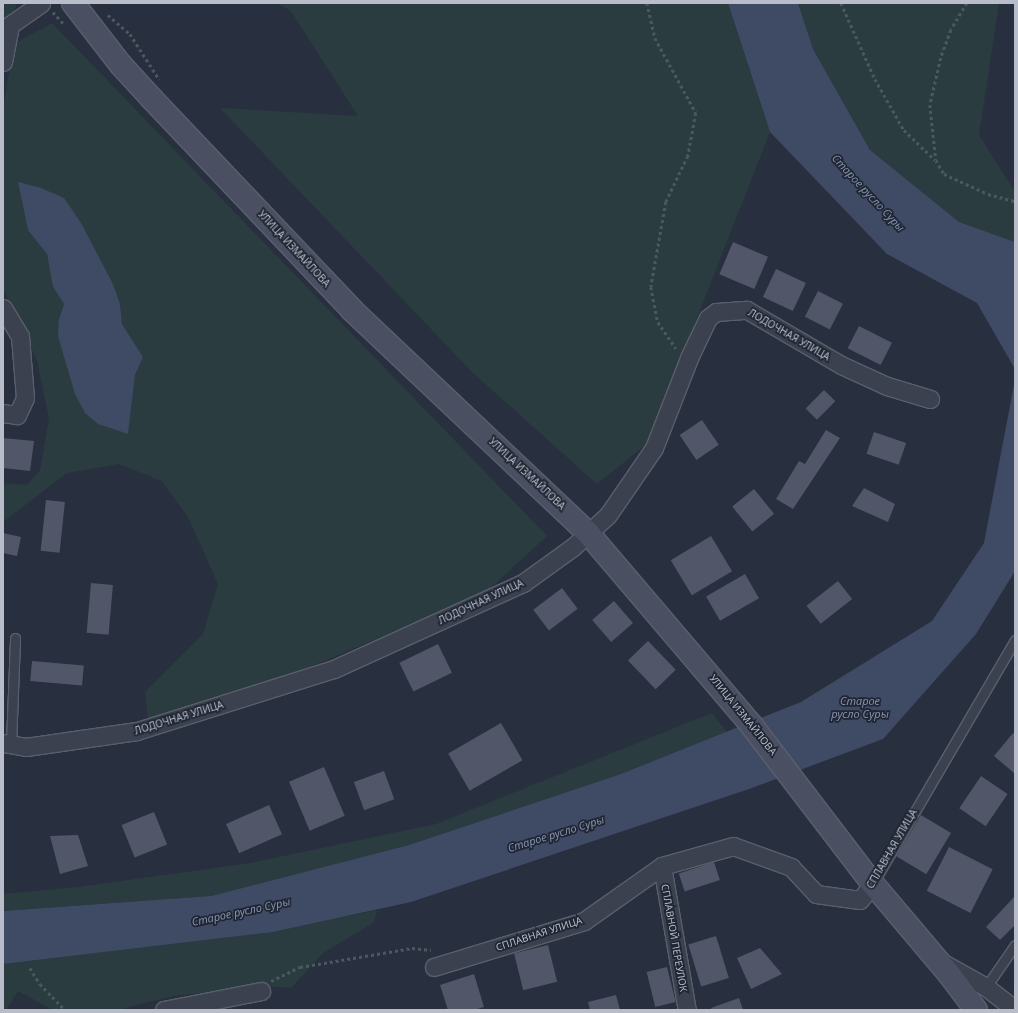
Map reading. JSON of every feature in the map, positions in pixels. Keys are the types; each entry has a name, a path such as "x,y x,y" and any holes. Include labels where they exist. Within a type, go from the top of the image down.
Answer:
{"main road":[{"name":"УЛИЦА ИЗМАЙЛОВА","path":"73,3 148,94 352,310 588,533 752,726 873,884 943,967 976,1010"}],"street":[{"path":"3,62 10,25 41,3"},
{"path":"3,308 20,336 25,398 17,415 3,413"},
{"name":"ЛОДОЧНАЯ УЛИЦА","path":"7,744 26,747 137,731 334,669 523,583 588,533 608,515 654,448 690,358 708,318 716,312 746,310 841,365 887,386 930,398"},
{"name":"СПЛАВНАЯ УЛИЦА","path":"434,968 584,921 662,866 733,846 791,867 816,894 860,900 873,884"},
{"name":"СПЛАВНОЙ ПЕРЕУЛОК","path":"662,866 687,1010"},
{"path":"943,967 986,987 1015,1010"},
{"path":"164,1010 261,991"}],"lane":[{"path":"7,744 15,638"},
{"name":"СПЛАВНАЯ УЛИЦА","path":"873,884 1015,640"},
{"path":"986,987 1015,945"}],"path":[{"path":"647,3 655,38 696,112 688,156 666,202 651,287 658,322 675,348 690,358"},
{"path":"841,3 875,79 904,130 936,160 944,174 988,194 1015,201"},
{"path":"936,160 930,105 941,58 951,30 967,3"},
{"path":"261,991 276,977 300,967 412,948 436,950"},
{"path":"30,968 40,984 66,1010"}],"shaded area":[{"path":"3,3 17,3 3,43"},
{"path":"278,3 728,3 770,132 648,443 597,484 473,373 220,108 358,116 291,11"},
{"path":"798,3 999,3 979,135 1015,192 1015,242 959,222 870,150 813,49"},
{"path":"52,23 547,536 485,593 310,667 148,719 145,692 203,634 218,584 188,517 162,481 119,464 67,473 3,522 3,483 27,485 40,470 49,419 37,360 3,289 3,108 14,44","holes":["21,200 74,213 113,284 120,304 122,324 143,357 135,375 128,434 98,424 68,371 59,319 64,304 53,287 47,254 24,212"]},
{"path":"712,713 727,732 621,774 409,845 211,896 3,911 3,894 78,887 251,863 436,824"},
{"path":"377,910 374,922 323,953 291,988 268,986 173,996 117,1010 53,1010 18,991 6,1010 3,1010 3,964 273,932"}],"water":[{"name":"Старое русло Суры","path":"728,3 798,3 813,49 870,150 959,222 1015,242 1015,369 977,303 887,254 770,132"},
{"path":"18,182 41,188 64,198 81,223 113,284 120,304 122,324 143,357 135,375 128,434 98,424 85,413 75,394 58,336 59,319 64,304 53,287 47,254 28,230"},
{"name":"Старое русло Суры","path":"1015,379 1015,571 976,634 883,739 749,789 411,902 273,932 3,964 3,911 211,896 409,845 621,774 801,702 932,621 984,543"}],"building":[{"path":"733,242 768,257 754,289 719,274"},
{"path":"776,269 806,283 793,311 763,297"},
{"path":"818,291 843,304 830,330 805,317"},
{"path":"859,326 892,343 881,365 848,348"},
{"path":"824,390 835,401 817,420 806,408"},
{"path":"702,420 719,445 696,460 680,435"},
{"path":"826,430 840,438 793,509 776,499 799,461 805,464"},
{"path":"874,432 906,443 899,465 867,454"},
{"path":"3,438 34,441 30,471 3,468"},
{"path":"864,488 895,504 888,522 852,506"},
{"path":"754,489 774,514 752,531 732,507"},
{"path":"46,500 65,502 60,553 41,551"},
{"path":"3,533 21,537 17,556 3,553"},
{"path":"711,536 732,571 692,595 671,560"},
{"path":"745,574 759,598 720,621 706,596"},
{"path":"838,581 852,599 821,624 806,606"},
{"path":"91,583 113,585 109,635 87,633"},
{"path":"562,588 578,609 549,630 533,610"},
{"path":"614,601 633,623 611,642 592,620"},
{"path":"648,641 676,670 656,689 628,660"},
{"path":"438,644 452,673 413,692 399,663"},
{"path":"32,661 84,666 82,685 30,681"},
{"path":"501,723 522,760 470,791 448,754"},
{"path":"1013,733 1015,735 1014,773 994,756"},
{"path":"324,767 345,816 310,831 289,782"},
{"path":"384,771 394,799 364,810 354,782"},
{"path":"981,776 1008,794 986,826 959,808"},
{"path":"269,805 282,834 239,853 226,824"},
{"path":"154,812 167,844 135,858 122,825"},
{"path":"921,815 951,833 926,874 896,856"},
{"path":"78,835 88,866 60,874 50,836"},
{"path":"949,847 993,869 970,913 927,891"},
{"path":"714,862 720,880 685,892 679,873"},
{"path":"1015,896 1015,925 1000,940 986,927"},
{"path":"716,936 729,978 701,987 688,944"},
{"path":"548,945 557,982 523,990 514,953"},
{"path":"760,948 782,974 751,989 737,958"},
{"path":"667,967 676,1002 655,1007 647,972"},
{"path":"474,974 484,1007 474,1010 448,1010 440,985"},
{"path":"616,995 620,1010 590,1010 588,1002"},
{"path":"739,998 743,1010 712,1010 711,1008"}]}
